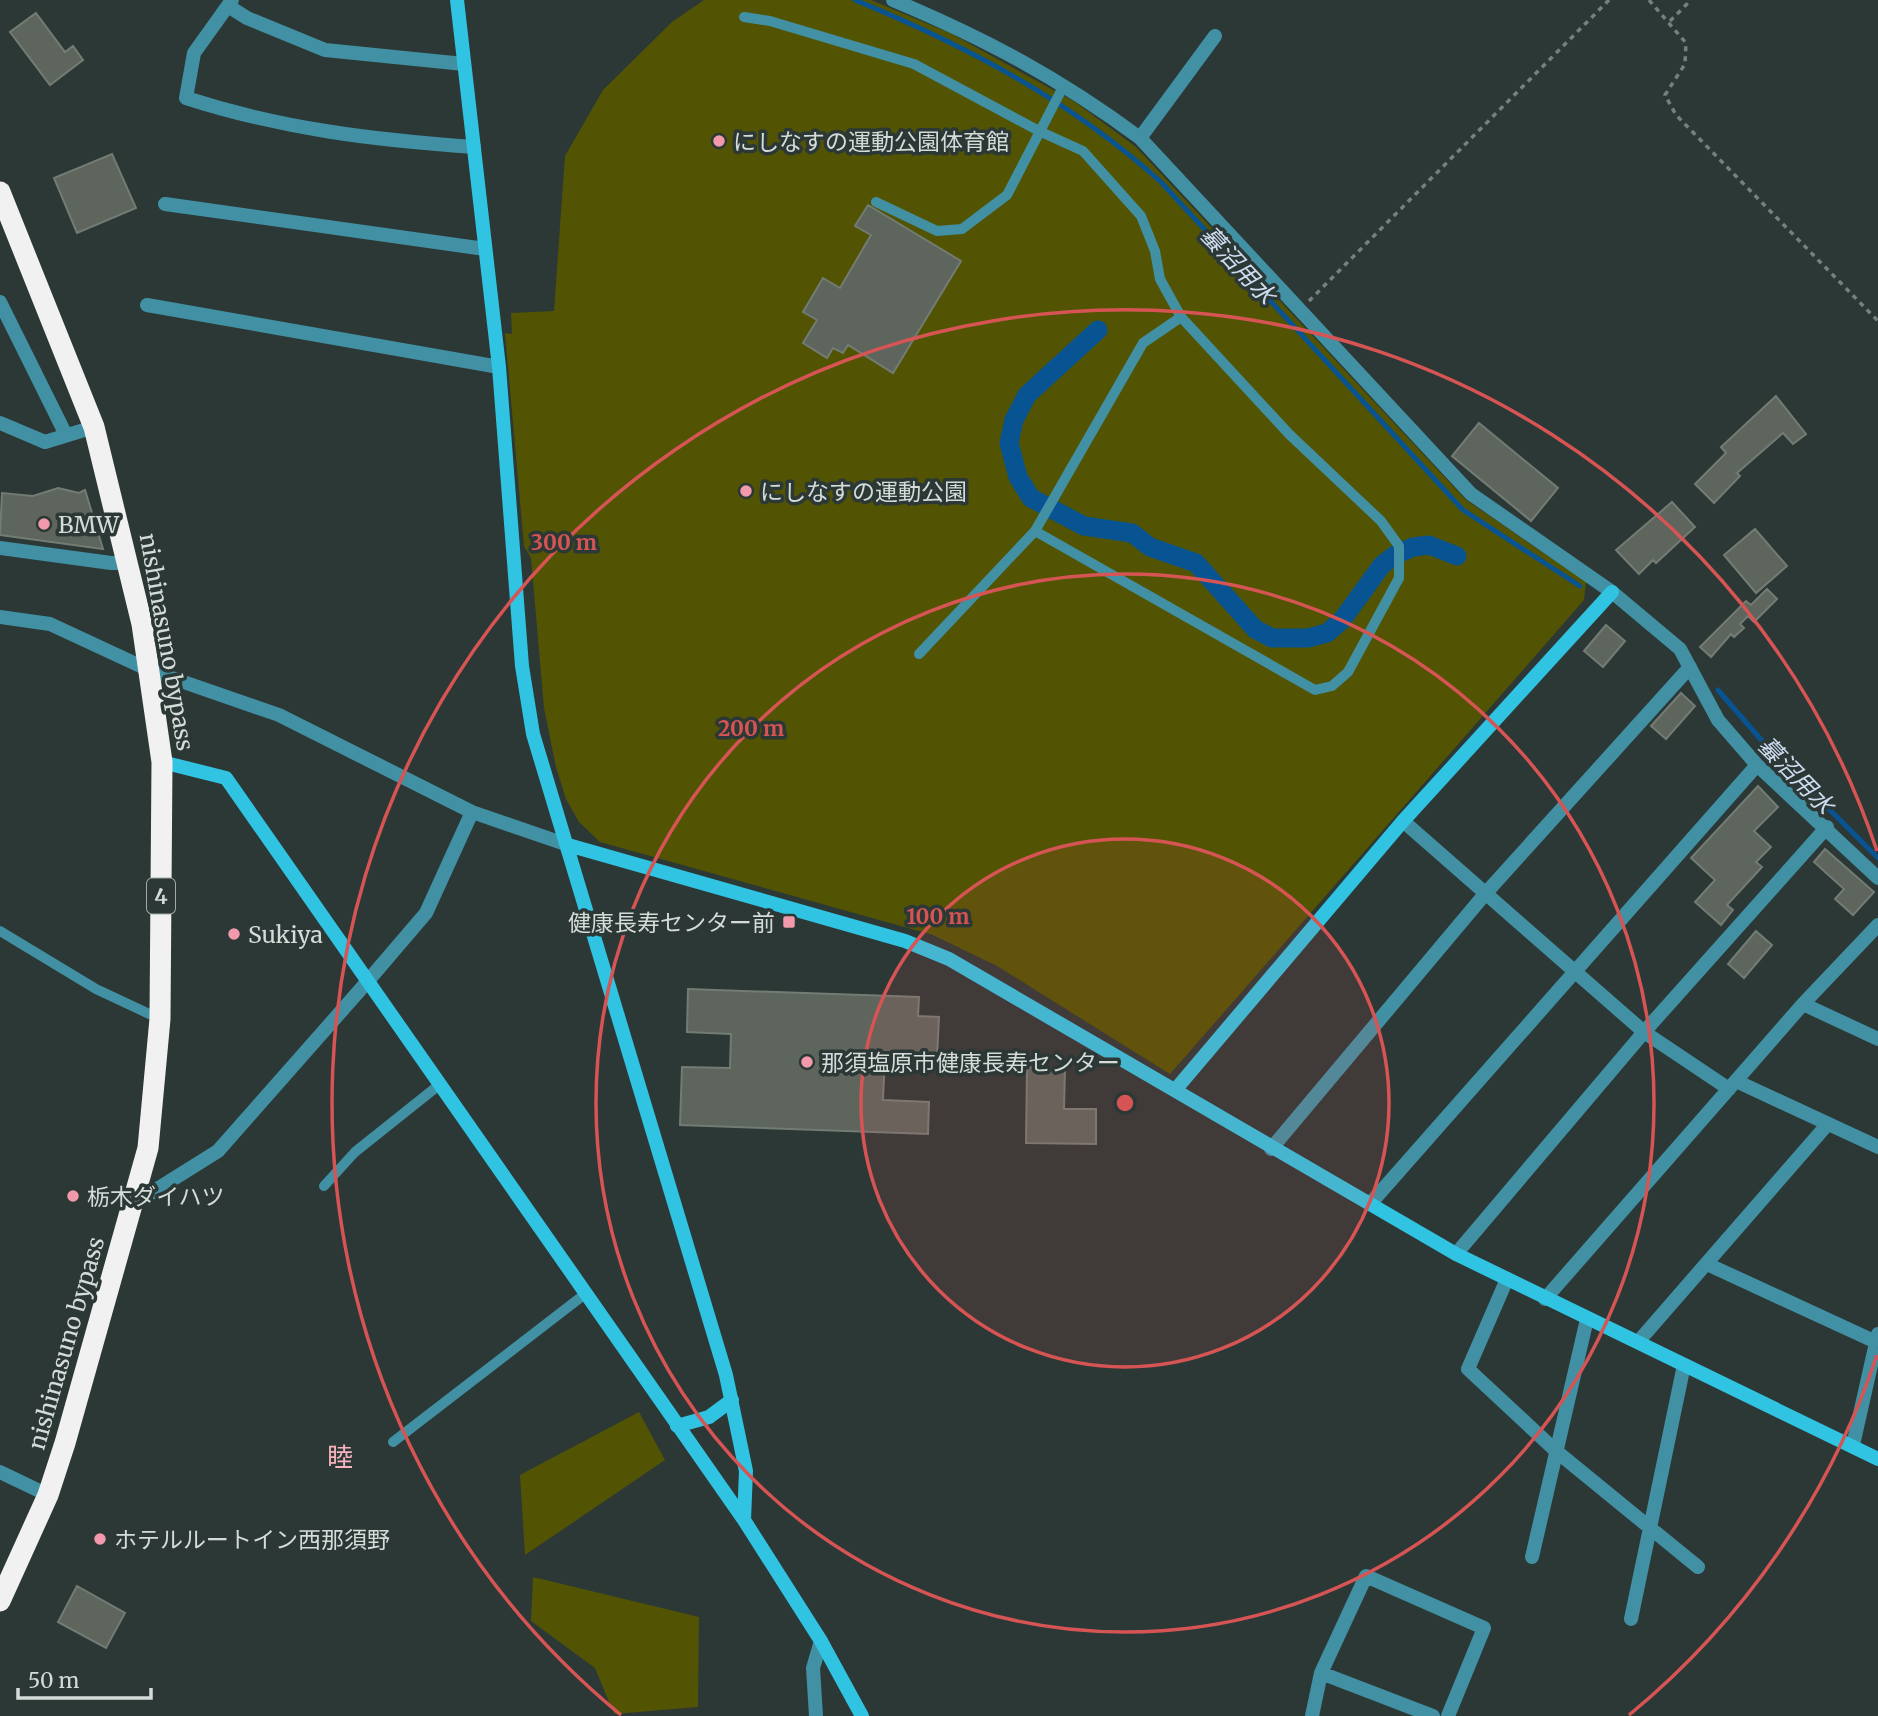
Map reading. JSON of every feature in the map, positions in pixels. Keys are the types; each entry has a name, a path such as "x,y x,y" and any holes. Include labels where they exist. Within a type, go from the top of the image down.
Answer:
{"highway":[{"name":"nishinasuno bypass","path":"0,192 94,426 130,563 162,762 160,1019 148,1148 135,1203 48,1495 0,1601"}],"street":[{"path":"457,0 499,368 528,706 533,734 732,1400 746,1471 744,1520"},
{"path":"893,0 972,33 1064,85 1140,138 1471,494 1612,592 1680,649 1718,720 1757,765 1827,827 1878,878"},
{"path":"464,64 325,50 247,18 230,3 194,52 186,99 242,116 377,141 474,146"},
{"path":"1140,138 1214,36"},
{"path":"165,204 485,249"},
{"path":"0,302 66,435"},
{"path":"147,305 499,368"},
{"path":"0,423 45,442 94,426"},
{"path":"0,548 111,564 130,563"},
{"path":"1176,1089 1403,821 1612,592"},
{"path":"0,617 50,624 149,670 279,715 472,812 568,845 905,941 949,959 1176,1089 1271,1149 1456,1254 1878,1459"},
{"path":"1271,1149 1485,894 1690,667"},
{"path":"162,762 226,778 744,1520 821,1641 862,1716"},
{"path":"1370,1204 1757,765"},
{"path":"135,1203 218,1151 368,982 426,912 472,812"},
{"path":"1403,821 1572,972 1644,1032 1732,1085 1878,1147"},
{"path":"1456,1254 1644,1032 1827,827"},
{"path":"1545,1299 1803,1003 1878,925"},
{"path":"1803,1003 1878,1038"},
{"path":"1639,1342 1709,1265 1826,1126"},
{"path":"1709,1265 1877,1337 1853,1445"},
{"path":"1507,1279 1468,1368 1556,1451 1698,1567"},
{"path":"1532,1556 1587,1319"},
{"path":"1631,1619 1684,1365"},
{"path":"677,1426 709,1417 732,1400"},
{"path":"0,1472 48,1495"},
{"path":"1312,1716 1321,1673 1366,1576 1484,1628 1448,1716"},
{"path":"816,1716 813,1668 821,1641"},
{"path":"1321,1673 1433,1716"}],"lane":[{"path":"744,17 770,21 914,64 1039,131 1083,151 1142,216 1155,251 1160,279 1181,317 1289,434 1381,521 1399,546 1399,578 1348,672 1332,686 1315,690 1035,531"},
{"path":"876,202 937,231 962,229 1007,195 1064,85"},
{"path":"919,654 1035,531 1143,343 1181,317"},
{"path":"0,930 96,989 160,1019"},
{"path":"324,1186 355,1152 439,1085"},
{"path":"393,1442 585,1294"}],"path":[{"path":"1300,311 1609,0"},
{"path":"1649,0 1670,21 1686,43 1685,64 1665,95 1676,115 1878,321"},
{"path":"1670,21 1691,0"}],"shaded area":[{"name":"にしなすの運動公園","path":"704,0 871,0 952,34 1075,102 1136,147 1466,500 1586,582 1584,600 1170,1074 997,966 933,935 600,842 579,822 566,799 556,767 544,708 531,558 524,546 505,333 512,334 511,313 554,311 565,156 603,90 672,22"},
{"path":"639,1412 665,1460 525,1555 520,1475"},
{"path":"533,1577 699,1617 698,1707 614,1714 595,1668 531,1621"}],"building":[{"path":"36,13 65,52 73,46 83,60 50,85 10,32"},
{"path":"112,154 136,208 77,233 54,178"},
{"path":"868,205 961,261 893,373 848,345 843,353 833,348 827,358 803,343 817,320 803,312 823,278 840,288 871,235 855,226"},
{"path":"1776,396 1806,434 1793,444 1783,433 1737,473 1740,476 1714,503 1695,484 1726,453 1721,447"},
{"path":"1479,423 1558,488 1531,521 1452,456"},
{"path":"58,488 79,493 85,490 103,549 0,535 2,493 33,496"},
{"path":"1672,502 1695,527 1656,563 1653,560 1639,574 1616,550"},
{"path":"1755,529 1787,566 1756,593 1724,555"},
{"path":"1767,589 1777,599 1754,622 1748,616 1740,624 1744,628 1734,637 1731,634 1711,657 1700,647 1746,601 1751,605"},
{"path":"1606,625 1625,641 1603,667 1584,651"},
{"path":"1681,693 1695,706 1666,739 1651,726"},
{"path":"1758,786 1778,807 1754,831 1771,847 1756,862 1762,867 1727,905 1733,910 1721,925 1695,902 1715,880 1691,858"},
{"path":"1825,849 1874,892 1853,915 1835,899 1844,889 1814,862"},
{"path":"1756,931 1772,945 1744,978 1728,964"},
{"name":"那須塩原市健康長寿センター","path":"688,989 919,997 918,1016 939,1017 937,1057 885,1055 883,1100 929,1102 928,1134 680,1125 682,1067 730,1068 731,1034 687,1032"},
{"path":"1027,1067 1065,1069 1064,1109 1096,1109 1096,1144 1026,1143"},
{"path":"77,1586 125,1613 106,1648 58,1622"}],"waterway":[{"name":"蟇沼用水","path":"855,0 977,56 1054,101 1127,153 1161,182 1463,510 1580,586"},
{"path":"1098,330 1027,395 1014,420 1009,443 1018,477 1031,498 1084,526 1132,533 1150,547 1196,563 1255,629 1272,638 1308,638 1327,633 1342,620 1382,565 1395,555 1413,547 1429,545 1457,556"},
{"name":"蟇沼用水","path":"1718,690 1770,750 1878,858"}],"place":[{"name":"にしなすの運動公園体育館","path":"719,141"},
{"name":"にしなすの運動公園","path":"746,491"},
{"name":"BMW","path":"44,524"},
{"name":"健康長寿センター前","path":"789,922"},
{"name":"Sukiya","path":"234,934"},
{"name":"那須塩原市健康長寿センター","path":"807,1062"},
{"name":"栃木ダイハツ","path":"73,1196"},
{"name":"ホテルルートイン西那須野","path":"100,1539"}],"district":[{"name":"睦","path":"340,1456"}]}
